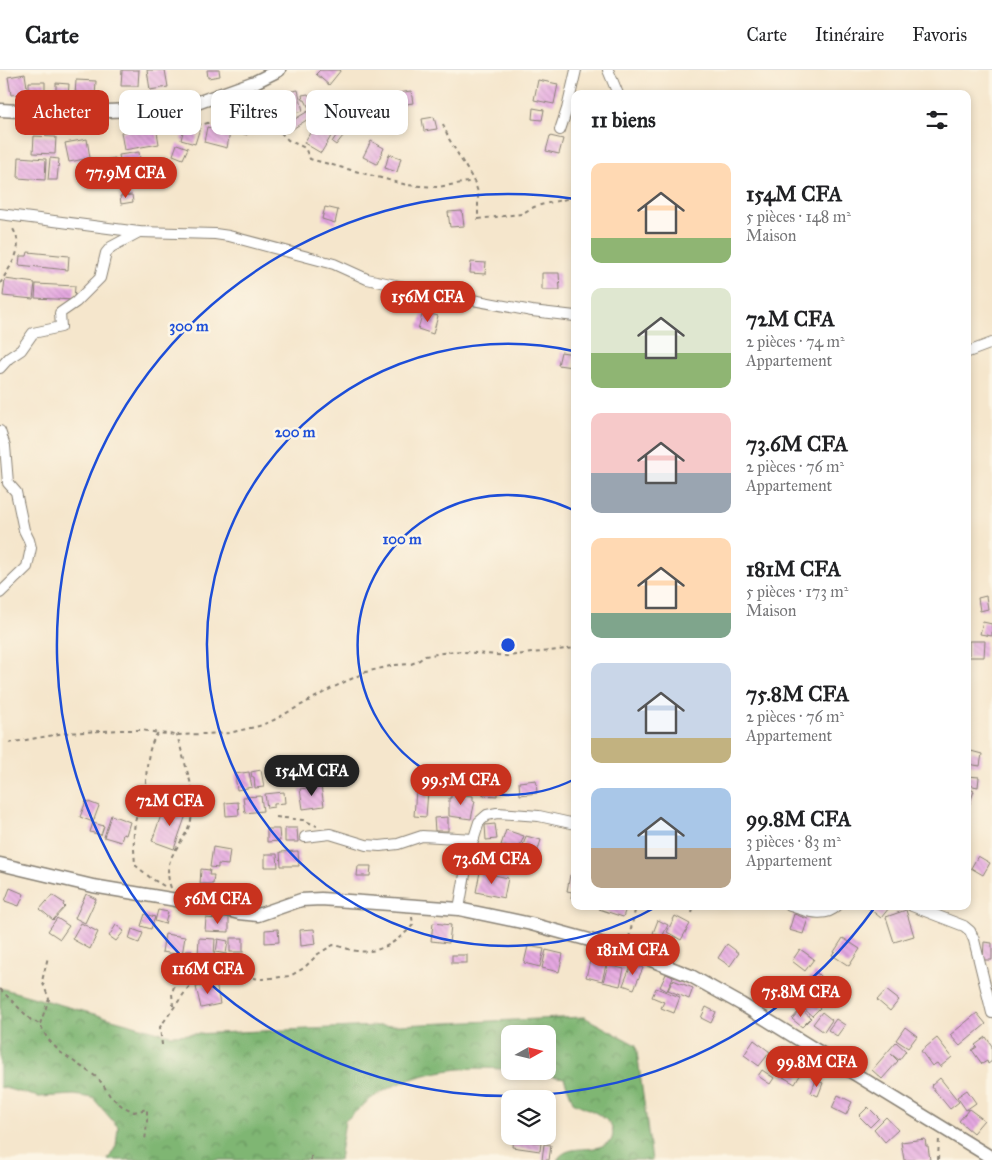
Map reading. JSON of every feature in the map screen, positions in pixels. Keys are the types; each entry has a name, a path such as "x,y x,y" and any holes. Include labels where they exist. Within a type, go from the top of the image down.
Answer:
{"street":[{"path":"201,102 256,82 279,70"},
{"path":"571,90 576,70"},
{"path":"608,70 616,90"},
{"path":"560,130 571,92"},
{"path":"0,110 58,113 119,111"},
{"path":"0,214 139,232 229,236 334,264 367,279 532,311 571,316"},
{"path":"0,368 9,358 21,350 33,333 61,327 60,313 76,302 100,278 106,252 111,247 139,232"},
{"path":"971,351 992,343"},
{"path":"0,431 5,446 8,483 16,492 24,530 31,548 27,567 0,593"},
{"path":"459,909 468,857 479,822 487,815 498,813 539,816 571,823"},
{"path":"305,838 330,834 366,845 380,846 398,844 422,836 474,839"},
{"path":"0,864 93,886 212,906 239,913 258,914 301,900 321,899 459,909 531,924 626,950 690,976 741,1004 992,1158"},
{"path":"806,910 825,913 833,910"},
{"path":"922,910 964,926 970,931 974,940 992,1013"}],"path":[{"path":"201,125 211,122 234,108 255,117 268,119 288,140 304,148 310,159 407,185 438,187 474,181"},
{"path":"443,124 448,139 474,181 478,192 478,219 521,214 534,207 571,198"},
{"path":"0,214 15,232 19,243 17,254 0,284"},
{"path":"9,742 65,733 122,730 142,730 177,735 229,733 259,726 274,720 332,688 366,672 394,665 410,664 425,656 454,651 507,656 571,648"},
{"path":"158,733 153,739 147,766 144,799 133,835 135,865 152,879 172,890 167,876 169,859 190,825 194,795 177,735"},
{"path":"276,817 302,820 316,825 330,834"},
{"path":"162,1045 160,1027 173,1006 193,981 216,974 262,979 290,976 304,968 318,954 333,945 356,951 370,951 388,947 413,925 412,905"},
{"path":"626,950 635,910"},
{"path":"40,1024 49,1000 42,981 48,957"},
{"path":"173,1006 172,993 176,980"},
{"path":"0,989 31,1020 40,1024 47,1038 60,1052 102,1082 110,1096 122,1106 134,1112 146,1109 145,1141"},
{"path":"938,1160 939,1126"}],"green space":[{"path":"0,988 170,1035 584,1017 636,1045 652,1160 557,1160 561,1155 571,1150 604,1145 611,1141 613,1133 607,1121 601,1116 573,1102 564,1078 556,1077 556,1025 501,1025 501,1069 475,1068 438,1072 404,1082 372,1098 345,1121 339,1160 108,1160 116,1146 118,1127 93,1098 74,1095 39,1097 0,1087"}],"building":[{"path":"122,70 139,70 138,86 121,86"},
{"path":"147,70 165,70 168,87 150,90"},
{"path":"207,70 219,70 220,76 208,78"},
{"path":"320,70 341,70 329,85 316,74"},
{"path":"25,74 28,90 15,90 15,95 11,95 8,77"},
{"path":"76,80 96,81 95,90 75,90"},
{"path":"538,80 558,84 554,104 534,100"},
{"path":"29,82 45,82 45,90 29,90"},
{"path":"56,83 69,84 69,90 56,90"},
{"path":"296,90 298,90 303,111 296,113"},
{"path":"408,91 411,91 413,103 408,104"},
{"path":"306,94 306,102 303,100 302,95"},
{"path":"533,108 544,110 542,120 532,119"},
{"path":"306,112 306,120 296,127 296,118"},
{"path":"434,117 437,129 424,131 422,119"},
{"path":"207,127 211,128 211,135 229,135 227,148 204,142"},
{"path":"122,135 158,135 159,144 124,150"},
{"path":"182,135 198,135 195,144 181,140"},
{"path":"309,135 332,135 321,153 304,143"},
{"path":"337,135 343,136 336,145 332,142"},
{"path":"34,136 56,137 55,154 33,153"},
{"path":"550,136 563,139 559,154 546,151"},
{"path":"87,139 90,158 69,162 65,143"},
{"path":"371,141 384,148 377,164 363,157"},
{"path":"177,144 188,148 183,159 173,155"},
{"path":"139,152 141,166 122,169 119,155"},
{"path":"389,154 401,158 397,172 385,168"},
{"path":"19,157 46,159 45,180 18,178"},
{"path":"50,158 59,159 57,180 48,180"},
{"path":"115,158 117,173 101,176 99,161"},
{"path":"132,195 133,202 121,204 120,196"},
{"path":"325,207 338,210 335,223 322,219"},
{"path":"462,211 464,226 450,227 448,212"},
{"path":"28,252 69,256 68,270 19,265 20,256 27,256"},
{"path":"471,262 486,263 485,274 470,273"},
{"path":"542,273 559,273 560,290 542,290"},
{"path":"5,279 35,283 33,299 3,296"},
{"path":"36,284 75,286 74,300 35,298"},
{"path":"428,313 438,316 433,334 418,329 422,315 427,316"},
{"path":"561,352 571,354 571,367 558,365"},
{"path":"986,596 988,609 980,611 978,598"},
{"path":"983,622 992,624 992,636 980,634"},
{"path":"971,641 985,641 984,657 971,657"},
{"path":"971,751 982,754 980,766 971,764"},
{"path":"261,770 264,787 255,788 254,777 252,777 251,772"},
{"path":"249,772 252,787 237,790 235,774"},
{"path":"971,776 979,777 978,787 971,786"},
{"path":"536,780 537,793 520,795 519,782"},
{"path":"484,784 497,785 497,796 483,795"},
{"path":"321,786 324,806 303,809 300,789"},
{"path":"416,790 428,791 426,817 414,816"},
{"path":"971,790 974,791 971,800"},
{"path":"284,792 285,803 274,804 274,807 267,808 265,794"},
{"path":"451,794 473,796 473,801 475,801 471,819 449,816 449,798 451,798"},
{"path":"261,796 263,811 245,813 243,797"},
{"path":"86,801 99,806 93,822 80,817"},
{"path":"238,802 239,815 226,816 225,803"},
{"path":"165,804 187,812 174,849 152,841"},
{"path":"111,815 130,822 126,835 123,834 121,842 104,837"},
{"path":"448,817 448,831 435,831 434,818"},
{"path":"93,823 104,826 101,835 90,832"},
{"path":"495,824 497,839 486,840 485,825"},
{"path":"285,828 297,828 298,842 285,842"},
{"path":"267,829 279,829 280,841 267,842"},
{"path":"506,830 524,836 518,851 501,845"},
{"path":"526,836 541,840 536,856 521,852"},
{"path":"213,847 230,850 228,865 218,864 218,868 210,867"},
{"path":"298,851 299,866 281,866 280,852"},
{"path":"265,854 277,854 278,867 265,867"},
{"path":"978,856 990,863 983,875 971,868"},
{"path":"358,866 371,866 370,876 357,876"},
{"path":"201,869 210,870 209,875 214,875 213,884 200,884"},
{"path":"480,872 508,878 504,898 476,892"},
{"path":"570,875 571,875 571,892 567,891"},
{"path":"10,888 24,894 19,906 5,901"},
{"path":"86,894 96,899 85,923 75,918"},
{"path":"52,895 64,903 65,907 53,920 40,909"},
{"path":"158,910 168,912 165,924 155,921"},
{"path":"602,910 626,910 623,917"},
{"path":"871,910 887,910 881,918"},
{"path":"906,910 914,936 894,942 886,917"},
{"path":"145,914 155,917 151,929 141,926"},
{"path":"794,914 808,919 803,934 789,930"},
{"path":"675,916 690,924 681,940 667,932"},
{"path":"217,917 229,917 229,932 205,931 206,918 217,919"},
{"path":"57,918 69,926 60,939 48,931"},
{"path":"658,920 668,925 662,937 653,933"},
{"path":"81,923 98,932 90,949 72,939"},
{"path":"433,923 451,925 449,943 431,941"},
{"path":"116,925 124,931 116,941 109,936"},
{"path":"132,929 143,933 139,943 129,939"},
{"path":"278,929 279,942 265,943 265,930"},
{"path":"314,929 316,944 301,946 300,930"},
{"path":"165,934 185,937 182,955 162,952"},
{"path":"199,938 215,939 214,956 198,955"},
{"path":"230,938 243,938 243,952 230,952"},
{"path":"843,938 860,949 849,966 832,955"},
{"path":"218,939 228,941 226,954 216,952"},
{"path":"984,942 992,943 992,960 983,960"},
{"path":"727,944 739,953 730,966 718,958"},
{"path":"528,946 544,949 540,967 524,963"},
{"path":"800,949 814,959 805,971 792,961"},
{"path":"546,950 563,954 559,972 542,968"},
{"path":"185,951 192,951 192,963 186,964"},
{"path":"452,955 467,955 467,963 452,963"},
{"path":"590,961 606,965 602,981 586,977"},
{"path":"632,963 643,968 634,989 623,985"},
{"path":"608,965 624,969 620,986 603,982"},
{"path":"816,972 822,978 812,989 805,982"},
{"path":"666,974 673,977 667,991 660,987"},
{"path":"673,980 693,988 689,999 668,990"},
{"path":"216,983 220,1004 201,1008 196,987"},
{"path":"656,988 680,997 674,1013 661,1008 664,1002 652,997"},
{"path":"886,990 899,1000 890,1011 877,1000"},
{"path":"809,998 820,1008 812,1016 802,1007"},
{"path":"706,1007 716,1012 711,1023 701,1018"},
{"path":"801,1009 811,1018 802,1027 792,1019"},
{"path":"822,1012 832,1020 824,1032 813,1024"},
{"path":"977,1013 986,1024 960,1046 950,1035"},
{"path":"836,1019 845,1025 837,1036 828,1030"},
{"path":"905,1027 917,1036 908,1048 896,1040"},
{"path":"986,1037 992,1046 992,1061 988,1064 987,1061 982,1064 972,1050 977,1047 975,1045"},
{"path":"937,1038 952,1057 940,1067 937,1063 932,1066 921,1051"},
{"path":"754,1040 770,1052 759,1066 744,1055"},
{"path":"896,1042 906,1051 899,1060 891,1054 898,1061 882,1079 872,1070"},
{"path":"796,1056 807,1063 795,1084 783,1077"},
{"path":"762,1070 774,1078 770,1084 758,1076"},
{"path":"940,1078 959,1102 950,1109 931,1086"},
{"path":"816,1080 823,1083 818,1096 811,1093"},
{"path":"967,1090 976,1103 966,1110 957,1097"},
{"path":"838,1095 852,1102 846,1115 832,1108"},
{"path":"868,1107 879,1118 870,1127 859,1116"},
{"path":"969,1109 984,1120 973,1133 959,1121"},
{"path":"886,1117 898,1130 885,1142 874,1129"},
{"path":"925,1139 930,1160 904,1160 901,1142"},
{"path":"512,1145 541,1145 540,1151 512,1147"},
{"path":"544,1145 551,1145 549,1160 542,1160"}]}
